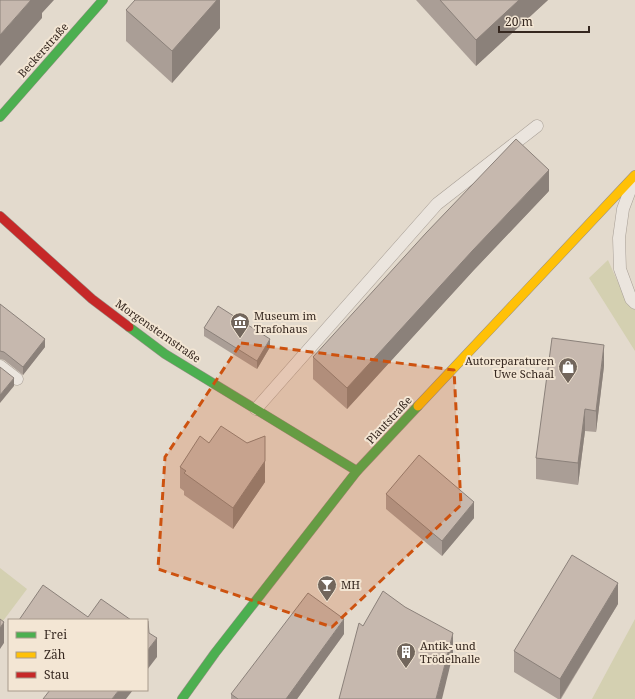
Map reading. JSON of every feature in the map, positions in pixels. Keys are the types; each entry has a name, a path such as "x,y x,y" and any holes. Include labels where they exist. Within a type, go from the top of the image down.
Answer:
{"main road":[{"name":"Beckerstraße","path":"0,117 104,0"},
{"name":"Plautstraße","path":"182,699 215,653 357,471 635,175"},
{"name":"Morgensternstraße","path":"0,216 92,299 165,354 357,471"}],"lane":[{"path":"256,409 437,204 537,126"},
{"path":"635,178 623,209 618,238 620,270 631,299 635,303"},
{"path":"0,366 17,379"}],"highlighted area":[{"path":"241,343 454,370 461,505 332,627 158,569 165,457"}],"shaded area":[{"path":"608,260 625,298 635,310 635,351 589,278"},
{"path":"0,568 27,589 0,625"},
{"path":"635,619 635,699 592,699"}],"building":[{"path":"0,0 31,0 0,35"},
{"path":"135,0 217,0 172,51 126,10"},
{"path":"440,0 519,0 476,40"},
{"path":"516,139 549,170 473,250 347,388 313,357 426,233"},
{"path":"0,304 45,339 23,367 4,352 0,351"},
{"path":"218,306 270,339 257,361 204,328"},
{"path":"552,338 604,345 596,411 585,409 578,463 536,458"},
{"path":"0,367 14,378 0,395"},
{"path":"221,426 247,443 265,436 265,461 233,508 184,473 186,471 180,467 200,436 209,443"},
{"path":"419,455 474,502 442,541 386,494"},
{"path":"572,555 618,583 560,679 514,651"},
{"path":"43,585 88,617 101,599 130,619 20,619"},
{"name":"Antik- und Trödelhalle","path":"383,591 405,607 453,633 436,699 339,699 359,623 363,626"},
{"path":"308,593 344,619 286,699 238,699 231,694"},
{"path":"0,619 4,622 0,628"},
{"path":"148,621 149,633 157,638 148,650"},
{"path":"49,691 118,691 112,699 43,699"}],"traffic: fast":[{"path":"0,117 103,0"},
{"path":"129,327 165,354 357,471"},
{"path":"182,699 215,653 357,471 418,406"}],"traffic: slow":[{"path":"418,406 635,175"}],"traffic: jam":[{"path":"0,216 92,299 129,327"}],"place":[{"name":"Museum im Trafohaus","path":"240,339"},
{"name":"Autoreparaturen Uwe Schaal","path":"568,384"},
{"name":"MH","path":"327,602"},
{"name":"Antik- und Trödelhalle","path":"406,669"}]}
